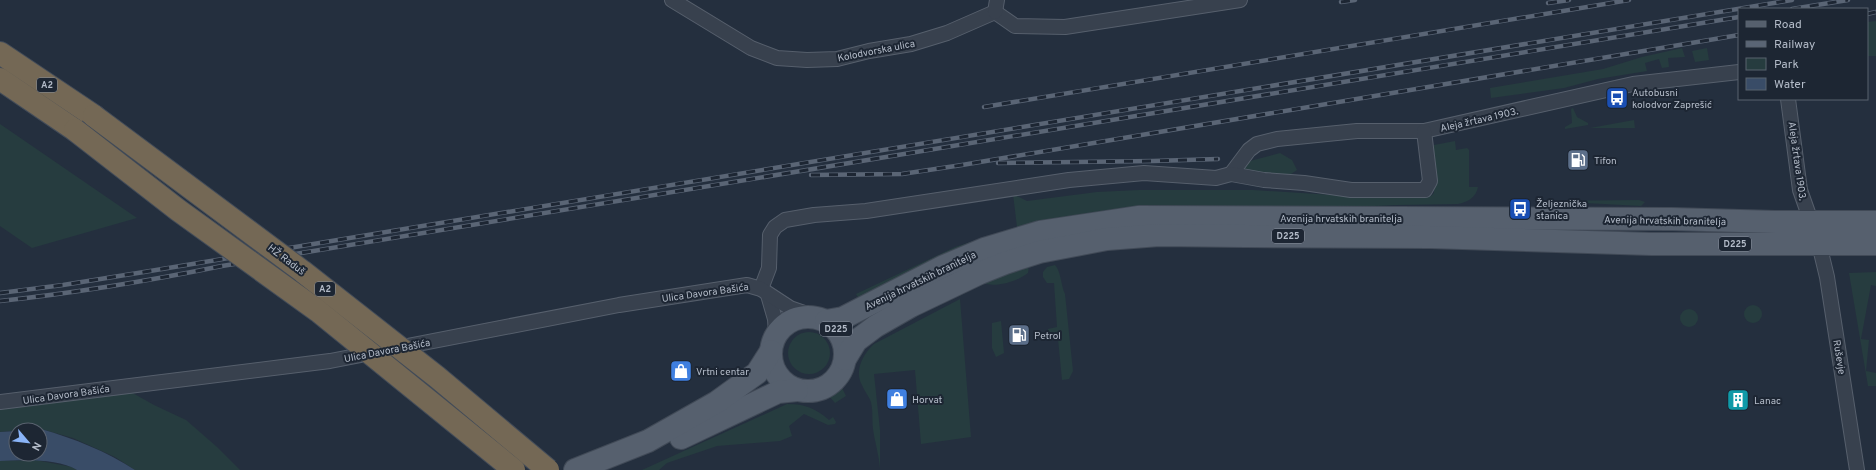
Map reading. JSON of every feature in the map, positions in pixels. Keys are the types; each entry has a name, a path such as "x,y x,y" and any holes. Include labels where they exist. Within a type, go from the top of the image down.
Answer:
{"highway":[{"name":"HŽ Raduš","path":"0,53 94,116 302,271 437,377 548,470"},
{"name":"A2","path":"0,79 75,130 178,210 318,311 514,470"}],"main road":[{"name":"Avenija hrvatskih branitelja","path":"821,319 843,318 944,266 984,249 1040,232 1139,216 1665,219 1811,223 1876,222"},
{"name":"Avenija hrvatskih branitelja","path":"845,359 856,342 876,326 917,303 980,273 1005,262 1039,252 1107,239 1159,235 1430,237 1651,244 1876,244"},
{"name":"D225","path":"575,470 648,441 717,402 756,373 784,326 793,320 804,317 821,319 835,328 842,337 845,348 845,359 843,368 832,383 815,391 786,390 778,392 610,470"},
{"path":"774,343 771,361 780,379 797,390"}],"street":[{"name":"Kolodvorska ulica","path":"672,0 750,48 776,58 807,60 837,59 869,51 911,44 947,33 996,6 1015,26 1065,27 1240,0"},
{"name":"Aleja žrtava 1903.","path":"1232,174 1249,150 1257,144 1304,135 1357,131 1424,131 1633,84 1738,72"},
{"name":"Aleja žrtava 1903.","path":"1788,100 1800,190 1819,244"},
{"path":"774,343 775,319 765,292 769,268 770,235 775,227 785,220 814,215 866,211 1069,180 1144,174 1216,178 1225,177 1232,174 1264,180 1304,183 1351,190 1425,190 1430,180 1424,131"},
{"name":"Ruševje","path":"1819,244 1838,345 1857,470"},
{"name":"Ulica Davora Bašića","path":"0,402 330,361 619,305 747,285 765,292 790,308 821,319"}],"green space":[{"path":"1876,21 1876,56 1868,56 1868,22"},
{"path":"1682,48 1685,57 1668,58 1669,67 1662,68 1659,59 1645,63 1647,71 1598,79 1564,88 1491,98 1490,88 1603,69 1642,57"},
{"path":"1707,48 1709,60 1695,62 1692,51"},
{"path":"1573,108 1577,117 1588,123 1588,125 1565,129 1565,127 1572,123 1571,109"},
{"path":"1634,120 1635,128 1590,128"},
{"path":"0,124 137,218 32,248 0,226"},
{"path":"1455,141 1456,150 1467,148 1469,150 1469,187 1478,187 1473,197 1468,201 1458,204 1375,206 1361,210 1278,208 859,299 856,294 955,247 1017,227 1013,194 1027,201 1097,192 1139,190 1253,190 1333,195 1431,196 1434,193 1434,145"},
{"path":"1280,153 1292,160 1297,170 1285,178 1244,172 1244,165 1250,161"},
{"path":"1639,200 1645,202 1641,206 1548,201"},
{"path":"1055,265 1059,271 1065,294 1073,371 1069,379 1062,380 1058,339 1048,341 1048,329 1057,327 1054,283 1047,283 1043,277 1043,272 1047,267"},
{"path":"1029,266 1028,273 1013,281 994,285 983,283 984,281"},
{"path":"1876,272 1876,286 1871,285 1861,339 1869,340 1866,371 1876,373 1876,386 1868,386 1849,273"},
{"path":"960,299 971,437 921,444 915,370 874,374 880,430 880,469 873,429 871,402 860,380 859,374 859,369 863,358 874,344"},
{"path":"1753,305 1759,308 1762,314 1759,320 1753,323 1747,320 1744,314 1747,308"},
{"path":"1689,309 1695,312 1698,318 1695,324 1689,327 1683,324 1680,318 1683,312"},
{"path":"1001,321 1004,353 996,357 992,348 992,323"},
{"path":"809,332 824,338 830,353 824,368 809,374 794,368 788,353 794,338"},
{"path":"842,388 846,396 835,403 829,396"},
{"path":"129,391 186,420 217,447 240,470 135,470 115,457 73,438 48,431 48,422 8,422 8,431 0,432 0,407"},
{"path":"787,404 810,408 819,412 829,420 833,417 836,422 835,424 828,425 804,414 789,426 792,436 780,441 717,446 667,463 659,470 642,470"},
{"path":"0,461 46,462 72,467 77,470 0,470"}],"water":[{"path":"48,431 90,446 135,470 77,470 60,463 48,462"},
{"path":"0,432 8,432 8,461 0,461"}],"railway":[{"path":"1341,2 1355,0"},
{"path":"1548,3 1569,0"},
{"path":"984,107 1629,0"},
{"path":"1744,8 1792,0"},
{"path":"1798,8 1848,0"},
{"path":"0,293 144,272 1738,9"},
{"path":"1868,14 1876,12"},
{"path":"0,301 167,277 222,266 1738,17"},
{"path":"811,175 902,174 962,165 1738,35"},
{"path":"998,163 1218,159"}],"place":[{"name":"Autobusni kolodvor Zaprešić","path":"1617,98"},
{"name":"Tifon","path":"1578,160"},
{"name":"Željeznička stanica","path":"1520,209"},
{"name":"Petrol","path":"1019,335"},
{"name":"Vrtni centar","path":"681,371"},
{"name":"Horvat","path":"897,399"},
{"name":"Lanac","path":"1738,400"}]}
